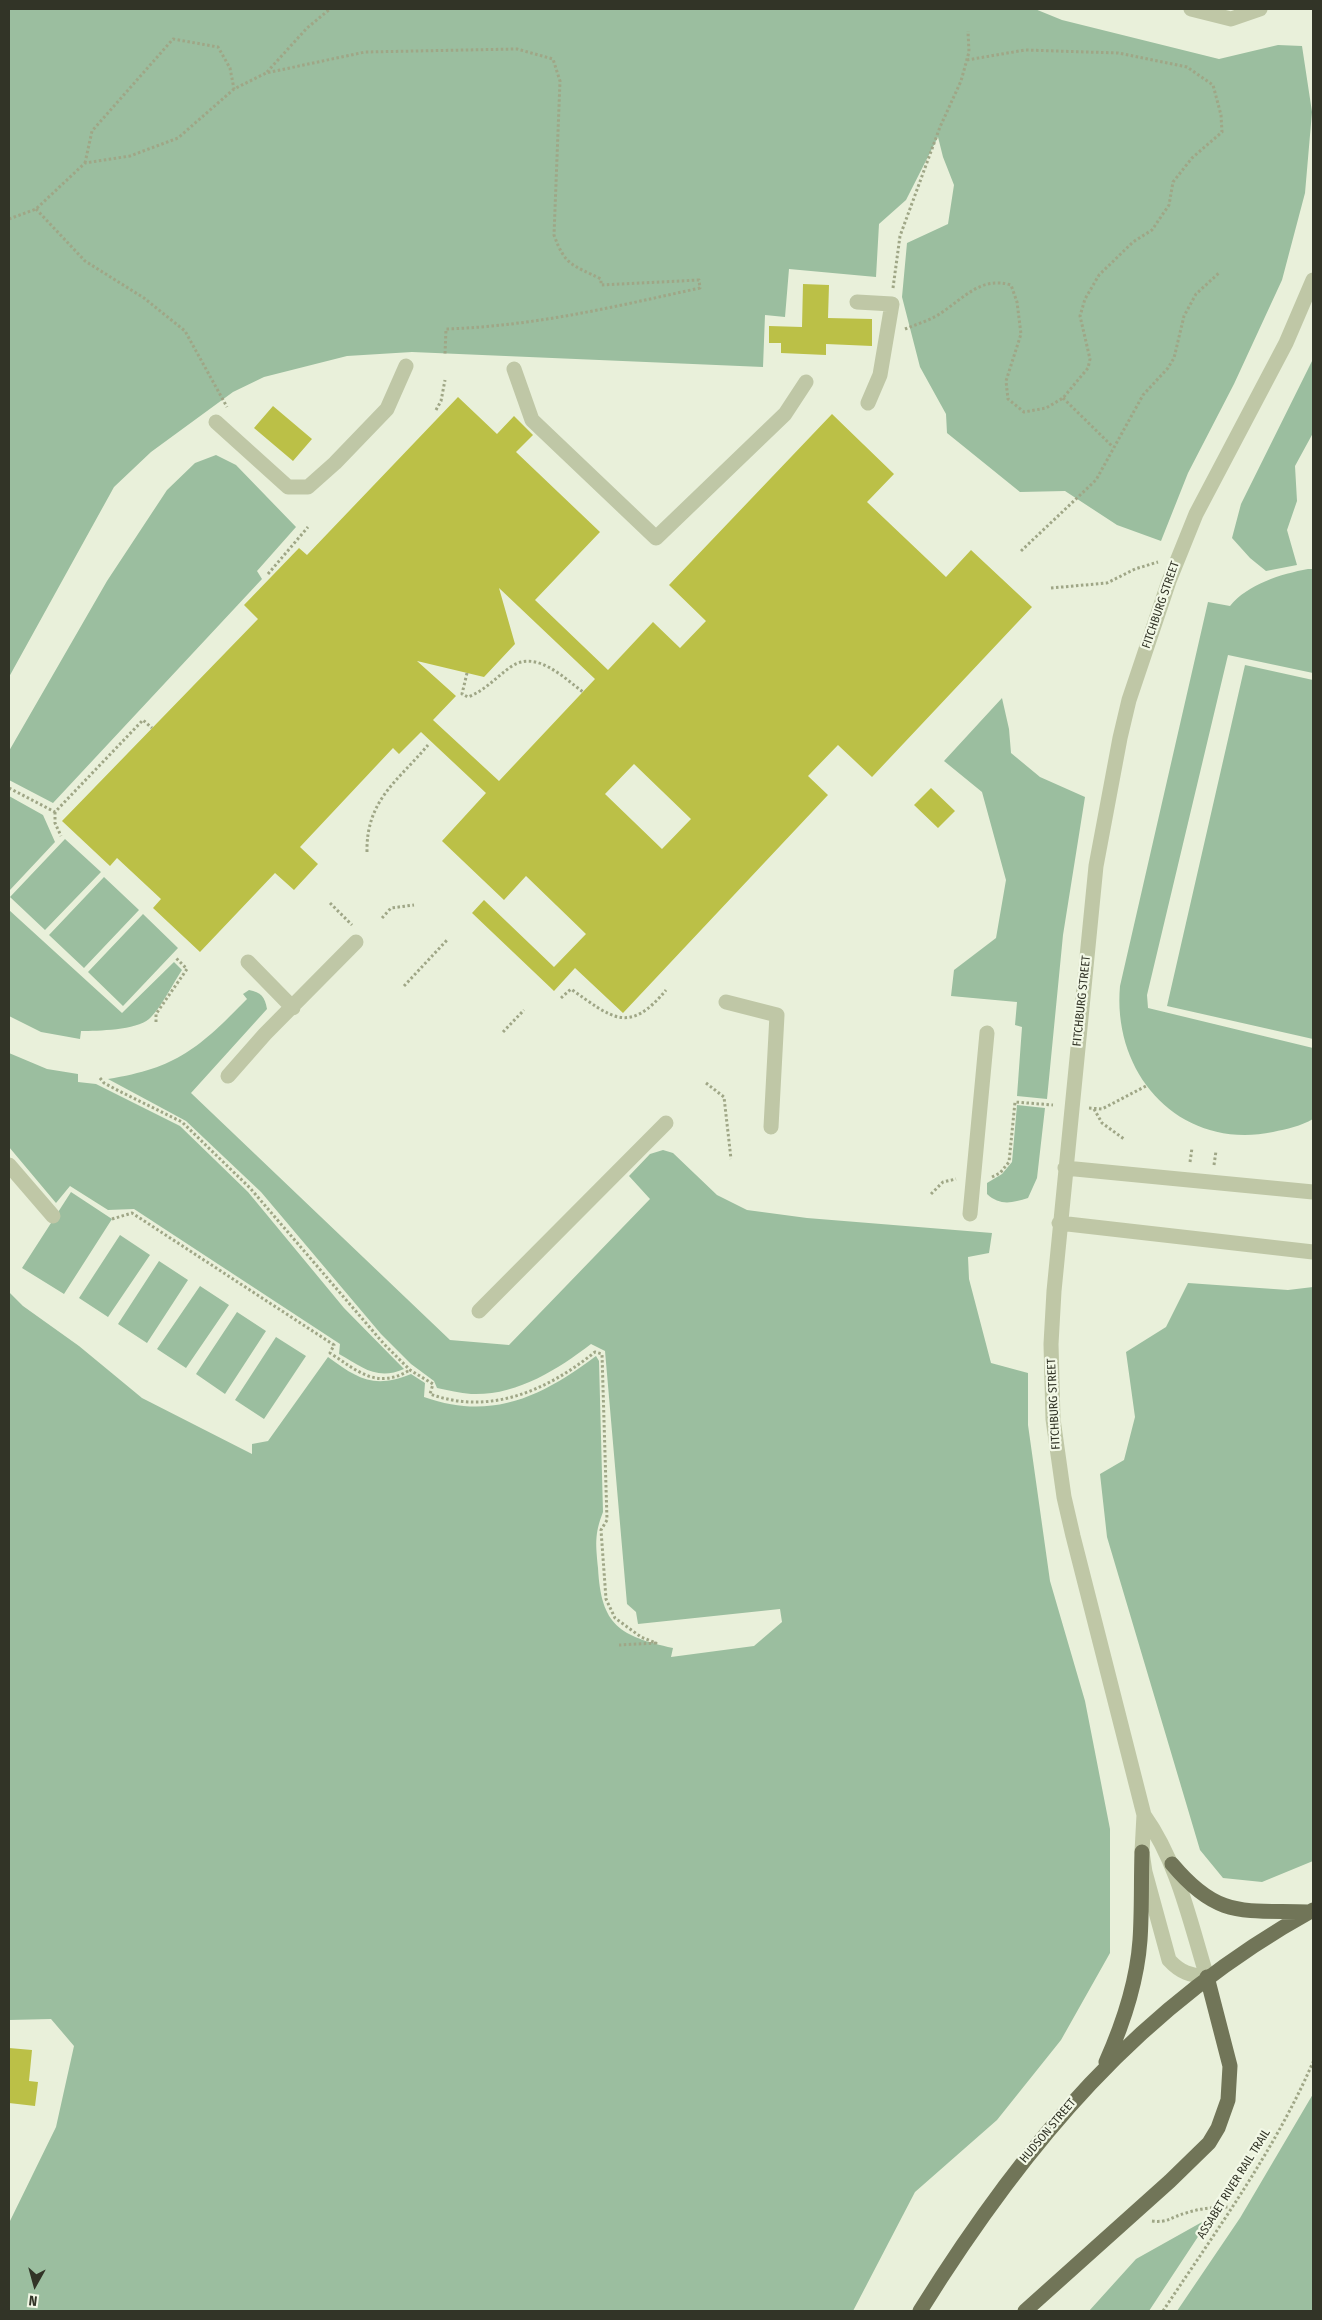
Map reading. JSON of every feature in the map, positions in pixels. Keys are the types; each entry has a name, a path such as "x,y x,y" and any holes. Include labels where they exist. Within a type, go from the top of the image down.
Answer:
{"main road":[{"path":"1102,2070 1122,2019 1136,1965 1140,1940 1142,1852"},
{"path":"1172,1864 1199,1893 1226,1907 1240,1910 1311,1911"},
{"name":"HUDSON STREET","path":"920,2311 1012,2175 1068,2107 1102,2070 1166,2010 1207,1977 1311,1911"},
{"path":"1025,2311 1209,2143 1224,2115 1228,2100 1230,2066 1207,1977"}],"street":[{"path":"1191,9 1231,19 1260,9"},
{"name":"FITCHBURG STREET","path":"1144,1815 1082,1573 1057,1458 1053,1420 1051,1344 1059,1223 1098,857 1111,782 1130,700 1154,622 1190,529 1212,482 1286,343 1313,280"},
{"path":"857,302 892,304 880,375 868,404"},
{"path":"216,422 288,487 308,487 335,463 388,409 406,366"},
{"path":"514,369 532,420 656,538 784,414 806,382"},
{"path":"228,1076 266,1034 356,942"},
{"path":"248,962 293,1008"},
{"path":"726,1002 777,1015 771,1127"},
{"path":"970,1214 987,1033"},
{"path":"479,1311 666,1123"},
{"path":"9,1165 53,1216"},
{"path":"1065,1168 1313,1192"},
{"path":"1059,1223 1313,1252"},
{"path":"1144,1815 1172,1864 1207,1977 1189,1975 1178,1970 1169,1960 1145,1872 1142,1852 1144,1815"}],"path":[{"path":"266,72 307,28 330,9"},
{"path":"892,304 900,236 940,127 961,81 967,60 968,31"},
{"path":"85,163 92,132 173,39 218,47 230,68 234,89"},
{"path":"9,218 36,208 85,163 130,156 178,138 234,89 266,72 365,52 517,49 553,59 560,81 554,235 561,255 572,265 601,279 601,285 700,280 700,288 564,317 497,327 446,329 445,354"},
{"path":"889,329 903,330 940,314 974,289 997,281 1011,285 1017,302 1021,334 1006,381 1008,399 1024,412 1046,408 1064,398 1088,368 1090,358 1080,316 1085,299 1099,275 1133,242 1152,230 1169,205 1173,182 1192,158 1222,132 1221,115 1213,85 1187,68 1118,53 1026,50 967,60"},
{"path":"36,208 85,261 144,298 185,332 230,413"},
{"path":"1021,552 1096,480 1144,395 1168,368 1174,358 1184,316 1196,294 1220,272"},
{"path":"436,410 441,401 445,380"},
{"path":"1064,398 1113,447"},
{"path":"268,574 308,527"},
{"path":"1052,588 1107,583 1135,569 1161,562"},
{"path":"467,673 462,694 468,696 478,693 494,683 513,666 528,661 543,664 583,692"},
{"path":"61,836 55,823 55,812 143,720 152,728"},
{"path":"367,852 368,826 376,804 388,787 428,745"},
{"path":"9,788 55,812"},
{"path":"330,903 353,925"},
{"path":"382,918 391,908 414,905"},
{"path":"404,986 448,939"},
{"path":"156,1022 156,1014 187,969 175,957"},
{"path":"561,998 571,989 610,1014 621,1018 634,1018 655,1004 666,990"},
{"path":"503,1032 524,1010"},
{"path":"100,1078 104,1083 119,1092 182,1122 250,1188 384,1344 410,1370 433,1384 430,1394 447,1400 470,1403 490,1402 526,1393 564,1374 595,1352 602,1354 607,1520 601,1530 601,1539 606,1599 615,1618 641,1637 656,1643 619,1646"},
{"path":"706,1083 724,1097 731,1159"},
{"path":"1124,1139 1102,1123 1091,1108 1102,1109 1146,1086"},
{"path":"986,1181 1000,1173 1009,1162 1015,1102 1053,1105"},
{"path":"931,1194 943,1182 957,1179"},
{"path":"112,1219 132,1213 334,1345 330,1353 368,1377 390,1378 410,1370"},
{"name":"ASSABET RIVER RAIL TRAIL","path":"1163,2311 1231,2207 1302,2090 1313,2062"},
{"path":"1131,2216 1166,2222 1184,2213 1207,2207 1231,2207"}],"green space":[{"path":"9,9 1035,9 1062,20 1219,59 1278,45 1302,46 1312,112 1305,193 1282,280 1234,384 1188,473 1161,541 1117,525 1065,491 1020,492 947,433 946,414 920,367 902,297 907,243 948,224 954,185 943,157 938,137 906,200 879,224 876,277 789,269 785,317 765,315 763,367 412,352 347,356 264,377 233,392 151,452 114,487 9,677"},
{"path":"1313,359 1313,433 1295,466 1297,501 1287,530 1297,565 1266,571 1250,558 1232,538 1241,504"},
{"path":"216,455 236,465 296,527 257,571 262,579 53,803 9,780 9,751 107,581 167,490 195,463"},
{"path":"1313,569 1313,673 1228,655 1147,995 1148,1008 1313,1048 1313,1119 1273,1132 1239,1135 1209,1130 1182,1118 1159,1100 1140,1076 1127,1049 1120,1019 1120,986 1208,602 1230,606 1237,598 1255,586 1287,574"},
{"path":"1245,665 1313,680 1313,1039 1167,1006"},
{"path":"1002,698 1009,729 1011,753 1040,777 1085,797 1063,935 1047,1099 1017,1096 1022,1027 1015,1025 1017,1002 951,996 954,970 996,938 1006,880 982,792 944,761"},
{"path":"9,796 43,815 55,842 9,891"},
{"path":"65,839 101,872 45,930 10,897"},
{"path":"104,877 139,910 84,968 49,935"},
{"path":"9,910 122,1013 174,962 182,970 157,1010 143,1023 116,1029 81,1031 80,1039 41,1032 9,1016"},
{"path":"143,914 178,948 123,1006 88,972"},
{"path":"249,990 257,992 262,996 267,1009 191,1093 450,1340 509,1345 650,1199 629,1176 650,1154 663,1150 673,1153 717,1195 747,1210 807,1218 992,1233 989,1253 968,1257 969,1279 991,1363 1028,1373 1028,1425 1050,1581 1085,1701 1110,1829 1110,1953 1061,2040 997,2120 915,2192 853,2311 9,2311 9,2223 56,2127 74,2046 51,2019 9,2020 9,1292 23,1306 79,1346 142,1398 252,1454 252,1444 268,1441 328,1357 358,1376 376,1381 387,1381 411,1374 425,1383 424,1397 449,1404 472,1406 494,1405 515,1401 535,1393 576,1371 596,1356 599,1361 603,1512 598,1527 596,1546 600,1588 609,1616 627,1633 639,1639 673,1648 671,1657 754,1646 782,1622 780,1609 638,1624 636,1612 627,1604 605,1351 591,1344 550,1372 535,1380 504,1391 471,1394 437,1388 434,1381 411,1364 381,1334 261,1192 186,1121 108,1079 152,1069 170,1062 185,1053 215,1031 247,999 243,994"},
{"path":"9,1053 47,1069 78,1074 78,1082 96,1084 180,1126 248,1192 344,1308 404,1369 386,1374 378,1373 363,1368 339,1354 340,1344 134,1209 108,1210 70,1186 56,1203 9,1147"},
{"path":"1017,1105 1045,1108 1037,1178 1028,1198 1001,1202 987,1194 987,1183 1002,1174 1012,1162"},
{"path":"71,1192 112,1219 64,1294 22,1268"},
{"path":"120,1235 150,1255 108,1317 79,1298"},
{"path":"159,1261 188,1280 147,1343 118,1324"},
{"path":"1188,1283 1288,1290 1313,1287 1313,1861 1262,1882 1223,1878 1200,1850 1107,1537 1100,1474 1124,1460 1135,1417 1126,1352 1166,1327"},
{"path":"200,1286 229,1305 186,1368 157,1349"},
{"path":"237,1312 266,1331 225,1394 196,1374"},
{"path":"276,1337 306,1356 264,1419 235,1400"},
{"path":"1313,2094 1313,2311 1177,2311 1240,2218"},
{"path":"1211,2217 1149,2311 1089,2311 1136,2259"}],"building":[{"path":"803,284 829,285 828,318 872,319 872,346 826,344 826,355 781,353 781,343 769,343 769,326 802,327"},
{"path":"458,397 497,434 514,416 533,435 516,452 600,532 535,600 608,670 653,622 680,648 706,621 669,585 832,414 894,474 867,502 946,577 971,550 1032,607 872,777 838,745 808,776 828,795 623,1013 575,968 554,991 472,913 484,900 554,967 586,934 526,876 504,900 442,841 486,793 421,732 399,754 393,748 300,847 318,864 294,890 275,873 200,952 153,908 161,899 117,858 110,866 62,821 258,619 244,605 299,548 307,555","holes":["499,588 595,679 499,781 433,720 456,696 417,661 484,677 515,644","634,764 691,819 662,849 605,794"]},
{"path":"273,406 312,439 293,461 254,428"},
{"path":"931,788 955,811 938,828 914,805"},
{"path":"9,2048 32,2050 29,2081 38,2082 35,2106 9,2103"}]}
